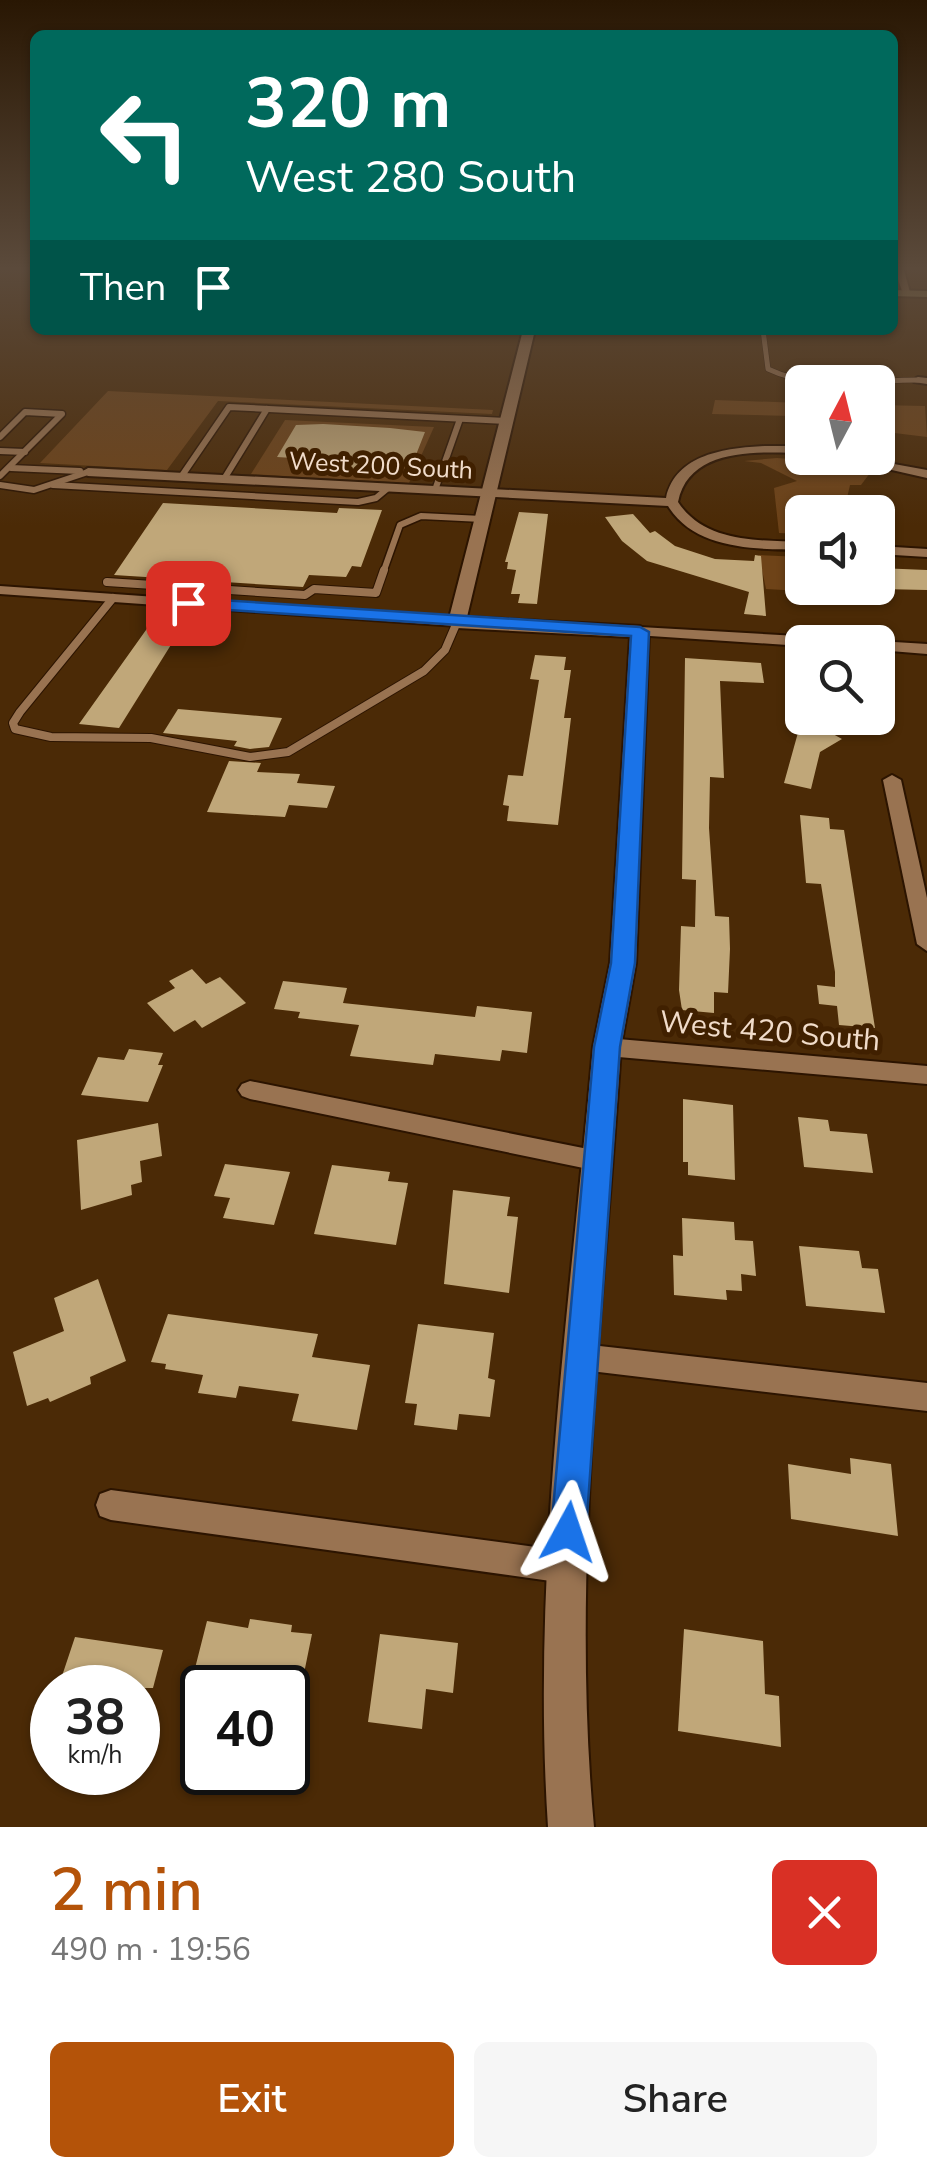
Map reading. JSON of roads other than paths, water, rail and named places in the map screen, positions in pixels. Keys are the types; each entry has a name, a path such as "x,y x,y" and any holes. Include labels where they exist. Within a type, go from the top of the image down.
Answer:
{"street":[{"path":"457,622 523,355"},
{"path":"785,450 755,449 708,459 679,479 672,502 684,522 714,535 785,545"},
{"path":"895,468 927,474"},
{"name":"West 200 South","path":"88,472 672,502"},
{"path":"895,551 927,553"},
{"path":"0,590 110,590 375,616 785,640"},
{"path":"571,1827 562,1668 566,1567 607,1047 623,963 640,632"},
{"path":"895,647 927,649"},
{"path":"892,780 927,944"},
{"name":"West 420 South","path":"607,1047 927,1075"},
{"path":"250,1090 598,1161"},
{"path":"582,1358 927,1397"},
{"path":"111,1504 566,1567"}],"lane":[{"path":"766,355 768,368 776,374 819,379 923,380"},
{"path":"182,477 228,407 506,421"},
{"path":"224,479 267,409"},
{"path":"0,437 25,412 62,414 0,476"},
{"path":"434,490 460,418"},
{"path":"0,451 25,452"},
{"path":"11,468 88,472"},
{"path":"0,485 25,491 53,486 88,472"},
{"path":"53,486 358,502 376,498 388,488"},
{"path":"375,616 376,593 400,525 421,516 482,519"},
{"path":"376,593 314,589 305,594 110,590 20,712 13,723 15,729 51,737 151,738 250,757 288,752 424,671 445,650 457,622"}]}
